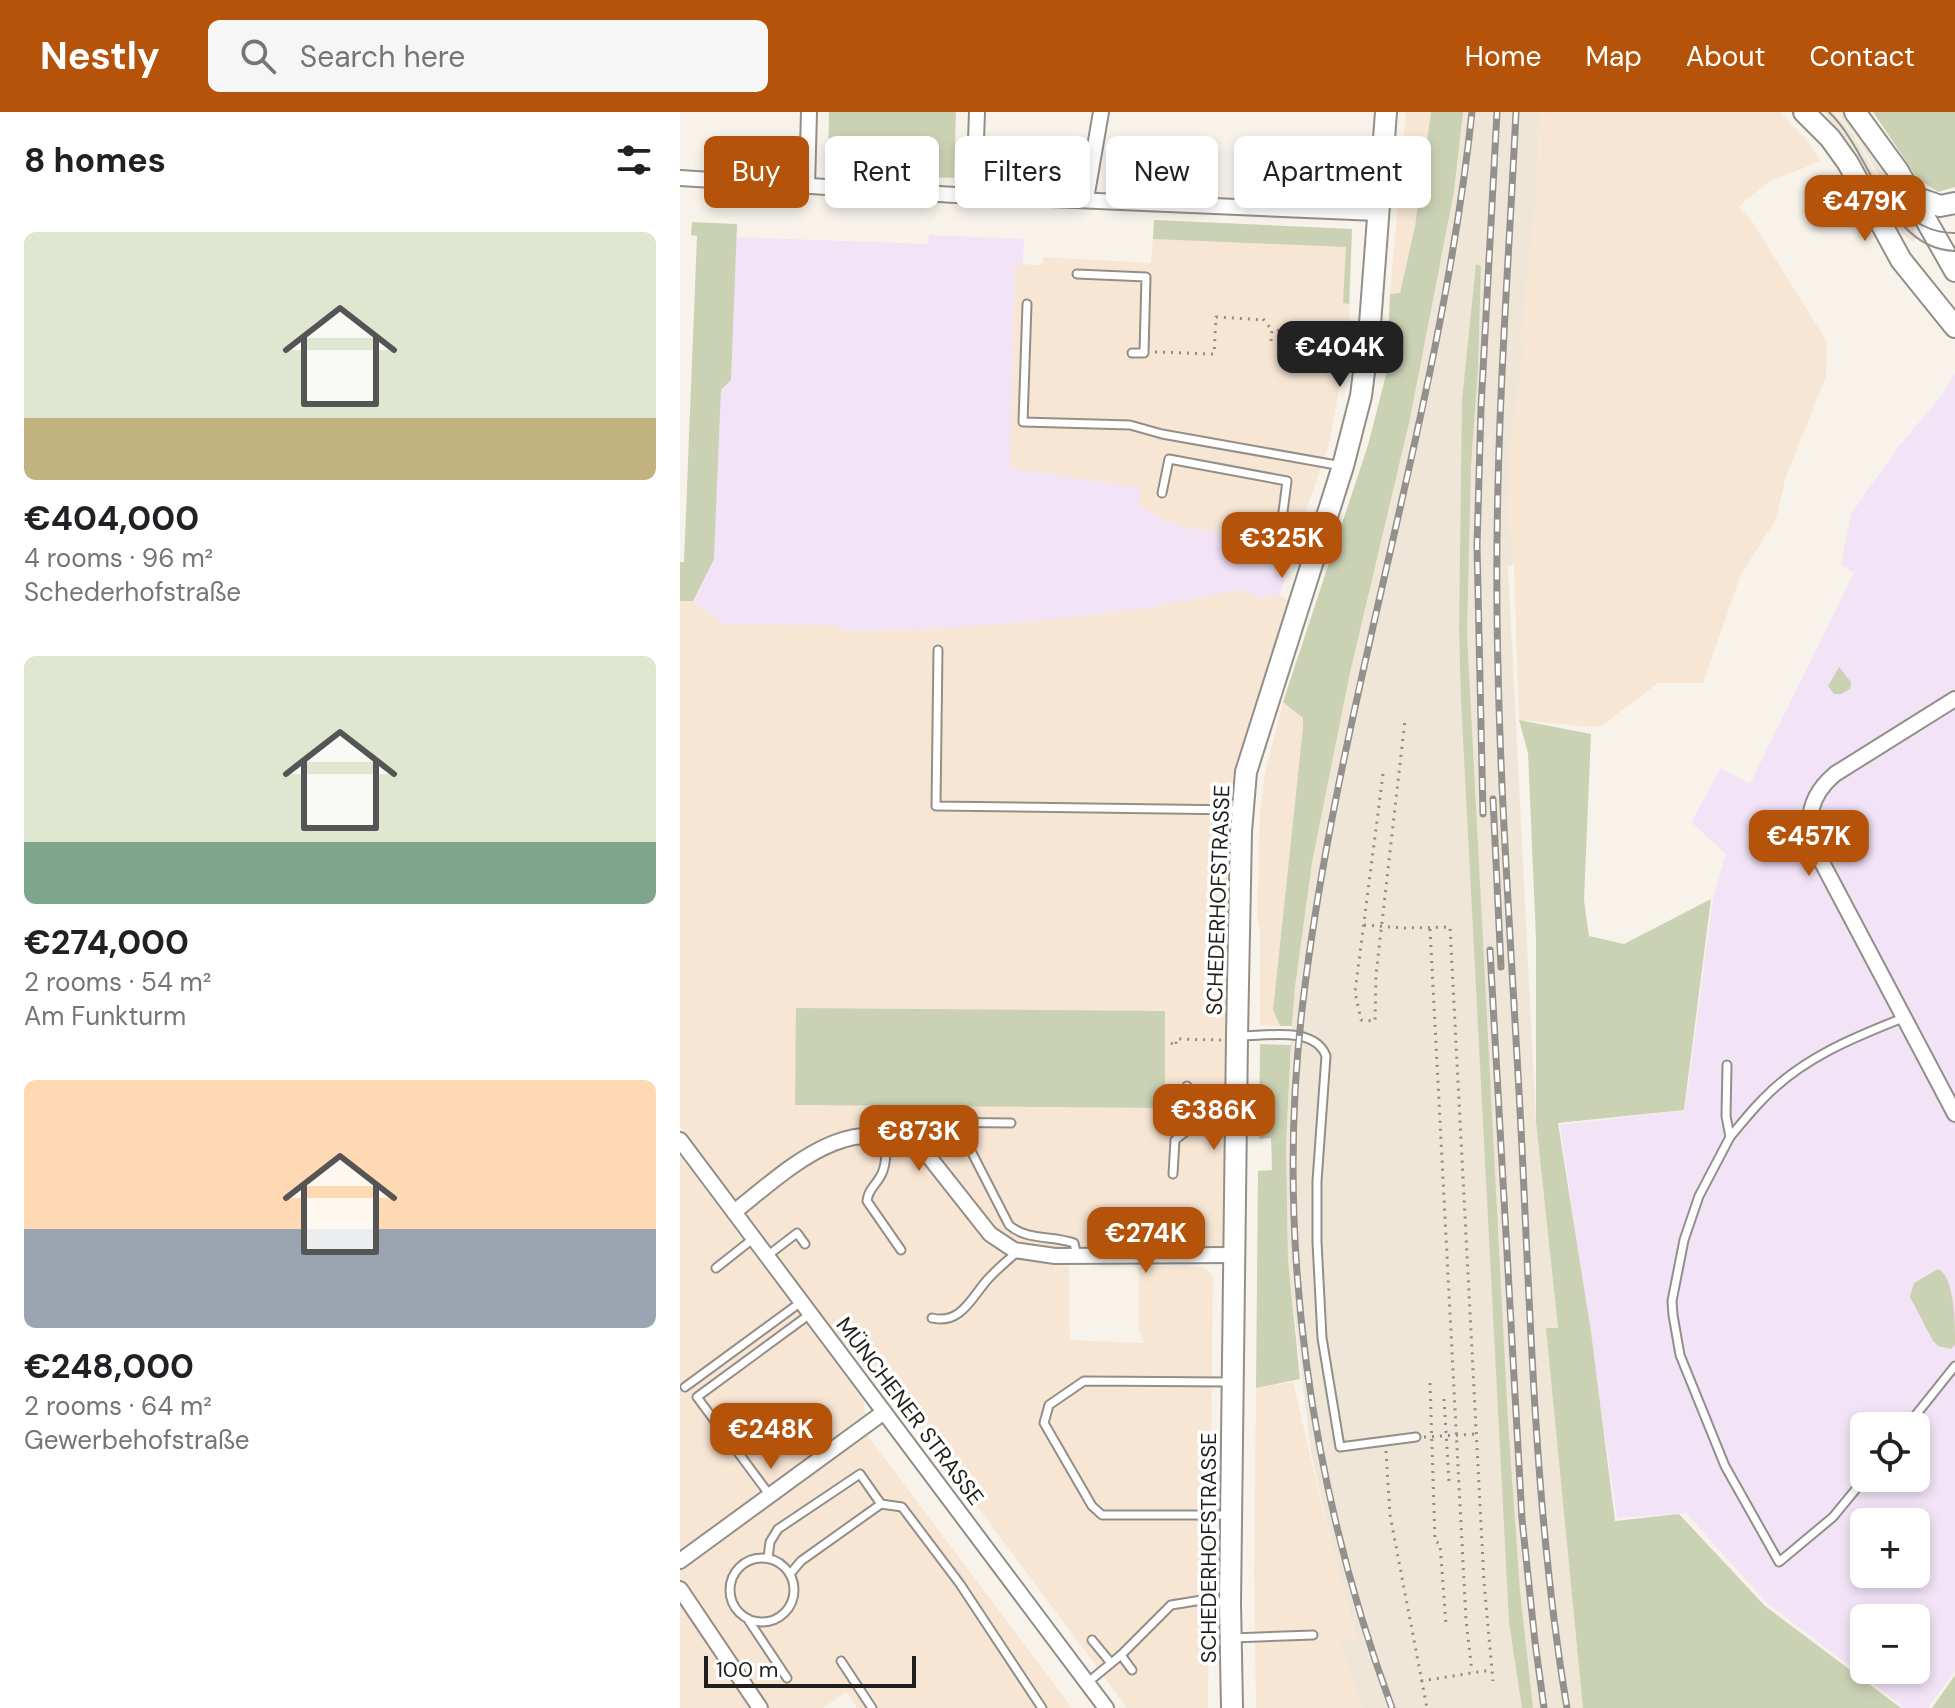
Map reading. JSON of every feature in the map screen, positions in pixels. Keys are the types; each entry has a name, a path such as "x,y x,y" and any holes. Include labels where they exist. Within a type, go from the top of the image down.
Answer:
{"street":[{"path":"808,136 809,112"},
{"path":"976,136 977,112"},
{"path":"1090,176 1101,112"},
{"name":"SCHEDERHOFSTRASSE","path":"1232,1708 1230,1603 1237,1036 1246,772 1343,466 1361,396 1386,112"},
{"path":"1804,112 1830,138 1848,163 1896,252 1952,315"},
{"path":"1855,112 1875,137 1953,261 1952,315"},
{"path":"680,178 704,180"},
{"path":"809,186 955,195"},
{"path":"1912,196 1937,205 1955,203"},
{"path":"1090,199 1377,213"},
{"path":"1955,699 1823,784 1811,806 1810,829 1813,842 1955,1114"},
{"path":"734,1212 820,1148 846,1138 871,1135 892,1138 926,1153 990,1234 1018,1251 1055,1256 1235,1255"},
{"name":"MÜNCHENER STRASSE","path":"683,1149 754,1238 1106,1708"},
{"path":"680,1561 884,1412"},
{"path":"680,1589 760,1708"}],"lane":[{"path":"1077,274 1146,277 1144,353 1132,353"},
{"path":"1027,304 1023,422 1130,425 1162,434 1343,466"},
{"path":"1162,493 1169,459 1287,481 1280,535 1317,543"},
{"path":"938,650 936,806 1243,810"},
{"path":"1854,1492 1833,1517 1779,1562 1725,1466 1680,1355 1672,1301 1684,1240 1699,1196 1730,1137 1764,1097 1807,1063 1853,1037 1903,1018"},
{"path":"1237,1036 1306,1037 1322,1047 1326,1056 1317,1181 1317,1242 1322,1338 1340,1447 1416,1437"},
{"path":"1727,1065 1726,1116 1730,1137"},
{"path":"1187,1086 1187,1113 1193,1126"},
{"path":"901,1250 867,1201 884,1168 892,1138 908,1126 923,1122 1011,1123"},
{"path":"1173,1174 1175,1140 1193,1126 1236,1127"},
{"path":"969,1147 1009,1225 1017,1232 1074,1243 1077,1256"},
{"path":"767,1256 797,1233 805,1244"},
{"path":"716,1268 754,1238"},
{"path":"932,1318 941,1321 959,1313 984,1283 1018,1251"},
{"path":"685,1387 805,1308"},
{"path":"770,1495 697,1397 805,1308"},
{"path":"1918,1412 1955,1366"},
{"path":"1232,1515 1102,1515 1092,1506 1044,1423 1049,1405 1084,1381 1233,1382"},
{"path":"768,1558 770,1542 778,1529 860,1474 881,1504"},
{"path":"790,1574 801,1561 881,1504 902,1507 960,1584 1042,1708"},
{"path":"748,1619 767,1622 784,1614 793,1598 794,1588 790,1574 780,1563 768,1558 752,1559 744,1564 732,1578 731,1597 787,1678"},
{"path":"1087,1683 1121,1655 1171,1605 1202,1600 1230,1603"},
{"path":"1230,1638 1313,1635"},
{"path":"1092,1640 1111,1663"},
{"path":"1121,1655 1132,1670"},
{"path":"841,1661 872,1708"}],"path":[{"path":"1167,351 1214,354 1216,317 1263,320 1272,330 1295,331 1294,321"},
{"path":"1271,341 1272,330"},
{"path":"1334,354 1337,345 1350,344"},
{"path":"1383,774 1355,992 1361,1020 1375,1021 1376,975 1405,720"},
{"path":"1364,925 1430,929 1450,927 1476,1434 1493,1681"},
{"path":"1430,929 1466,1620 1472,1672"},
{"path":"1167,1039 1171,1039 1171,1046 1176,1046 1176,1039 1205,1039"},
{"path":"1430,1383 1435,1541 1440,1544 1446,1624"},
{"path":"1444,1399 1449,1482"},
{"path":"1416,1437 1476,1434"},
{"path":"1385,1440 1390,1515 1427,1708"},
{"path":"1421,1681 1491,1670"}],"shaded area":[{"path":"1406,112 1431,112 1428,136 1404,136"},
{"path":"1463,112 1539,112 1538,174 1521,342 1525,344 1510,450 1508,528 1513,538 1513,565 1508,566 1536,1122 1558,1329 1612,1708 1362,1708 1340,1640 1356,1638 1311,1452 1288,1260 1286,1145 1291,1045 1295,987 1312,863 1350,673 1410,419 1454,192"},
{"path":"1539,112 1779,112 1806,139 1821,161 1768,182 1738,207 1752,221 1827,342 1826,376 1786,476 1776,519 1741,574 1703,683 1658,683 1601,726 1591,727 1519,720 1513,539 1508,528 1510,450 1525,344 1521,342 1538,174"},
{"path":"1824,112 1834,112 1855,137 1890,200 1918,236 1913,242 1898,230 1855,151"},
{"path":"1836,112 1845,112 1868,142 1897,195 1917,219 1913,225 1897,209 1858,139"},
{"path":"1398,208 1418,208 1400,293 1390,294"},
{"path":"1154,220 1352,229 1349,336 1329,444 1294,546 1183,527 1164,520 1138,505 1140,488 1010,468 1015,264 1042,265 1043,257 1151,263"},
{"path":"929,235 1024,239 1023,264 1015,265 1010,468 1141,488 1139,505 1164,520 1183,527 1294,546 1280,595 1256,598 1242,589 1149,608 1066,618 952,628 846,631 835,625 724,624 693,601 714,558 721,390 731,380 736,237 928,244"},
{"path":"1955,373 1955,1671 1928,1708 1905,1708 1873,1684 1930,1684 1930,1604 1850,1604 1850,1666 1768,1604 1686,1513 1617,1518 1560,1125 1685,1110 1713,898 1726,854 1691,822 1721,768 1750,784 1854,573 1841,565 1851,514 1900,445 1942,395"},
{"path":"1242,589 1256,598 1280,595 1292,603 1240,770 1228,1251 1036,1252 1014,1259 1069,1266 1070,1340 1144,1343 1138,1326 1139,1266 1204,1267 1213,1276 1208,1708 1127,1708 897,1398 811,1310 702,1163 680,1126 680,601 693,601 724,624 835,625 846,631 952,628 1149,608","holes":["1008,1264 962,1320 933,1327"]},
{"path":"1283,702 1303,718 1303,727 1273,1010 1280,1026 1260,1025 1260,930 1257,918 1260,812 1265,773"},
{"path":"680,1156 864,1401 867,1435 1072,1708 857,1708 846,1692 823,1708 680,1708"},
{"path":"1293,1382 1356,1639 1341,1641 1362,1708 1256,1708 1256,1388"}],"green space":[{"path":"829,112 956,112 954,178 939,177 939,136 829,136"},
{"path":"1431,112 1463,112 1454,192 1410,419 1350,673 1312,863 1292,1026 1280,1026 1273,1010 1303,727 1303,718 1283,702 1368,445 1387,371 1390,294 1400,293 1418,208 1431,208 1431,136 1428,136"},
{"path":"1873,112 1955,112 1955,187 1938,192 1918,179"},
{"path":"1154,220 1352,229 1349,304 1343,303 1346,247 1153,239"},
{"path":"692,222 737,224 731,380 721,390 714,559 693,601 680,601 697,236 691,235"},
{"path":"1476,264 1481,266 1471,465 1467,634 1508,1421 1520,1591 1533,1708 1522,1708 1509,1622 1461,700 1462,400"},
{"path":"1839,667 1851,682 1850,689 1834,694 1828,686"},
{"path":"1519,720 1591,734 1584,900 1589,936 1624,944 1711,899 1684,1110 1558,1123 1591,1332 1615,1521 1679,1514 1765,1606 1850,1670 1850,1684 1869,1684 1901,1708 1583,1708 1546,1328 1558,1328 1536,1122 1536,939 1528,753"},
{"path":"796,1008 1165,1011 1165,1108 795,1105"},
{"path":"1260,1044 1291,1045 1286,1145 1288,1260 1300,1379 1256,1388 1258,1171 1272,1170 1271,1138 1259,1139"},
{"path":"1938,1269 1948,1281 1953,1302 1955,1345 1951,1349 1938,1346 1933,1341 1910,1297 1914,1283"},
{"path":"1955,1675 1955,1708 1932,1708"}],"tram line":[{"path":"1829,112 1858,151 1896,217 1912,234 1932,246 1955,251"},
{"path":"1897,203 1923,226 1955,233"}],"railway":[{"path":"1392,1708 1340,1539 1306,1364 1297,1276 1293,1187 1295,1098 1302,1010 1318,897 1339,784 1437,337 1457,225 1472,112"},
{"path":"1483,814 1477,546 1497,112"},
{"path":"1516,112 1499,437 1499,695 1536,1428 1548,1569 1567,1708"},
{"path":"1493,799 1501,967"},
{"path":"1490,950 1522,1519 1544,1708"}]}
